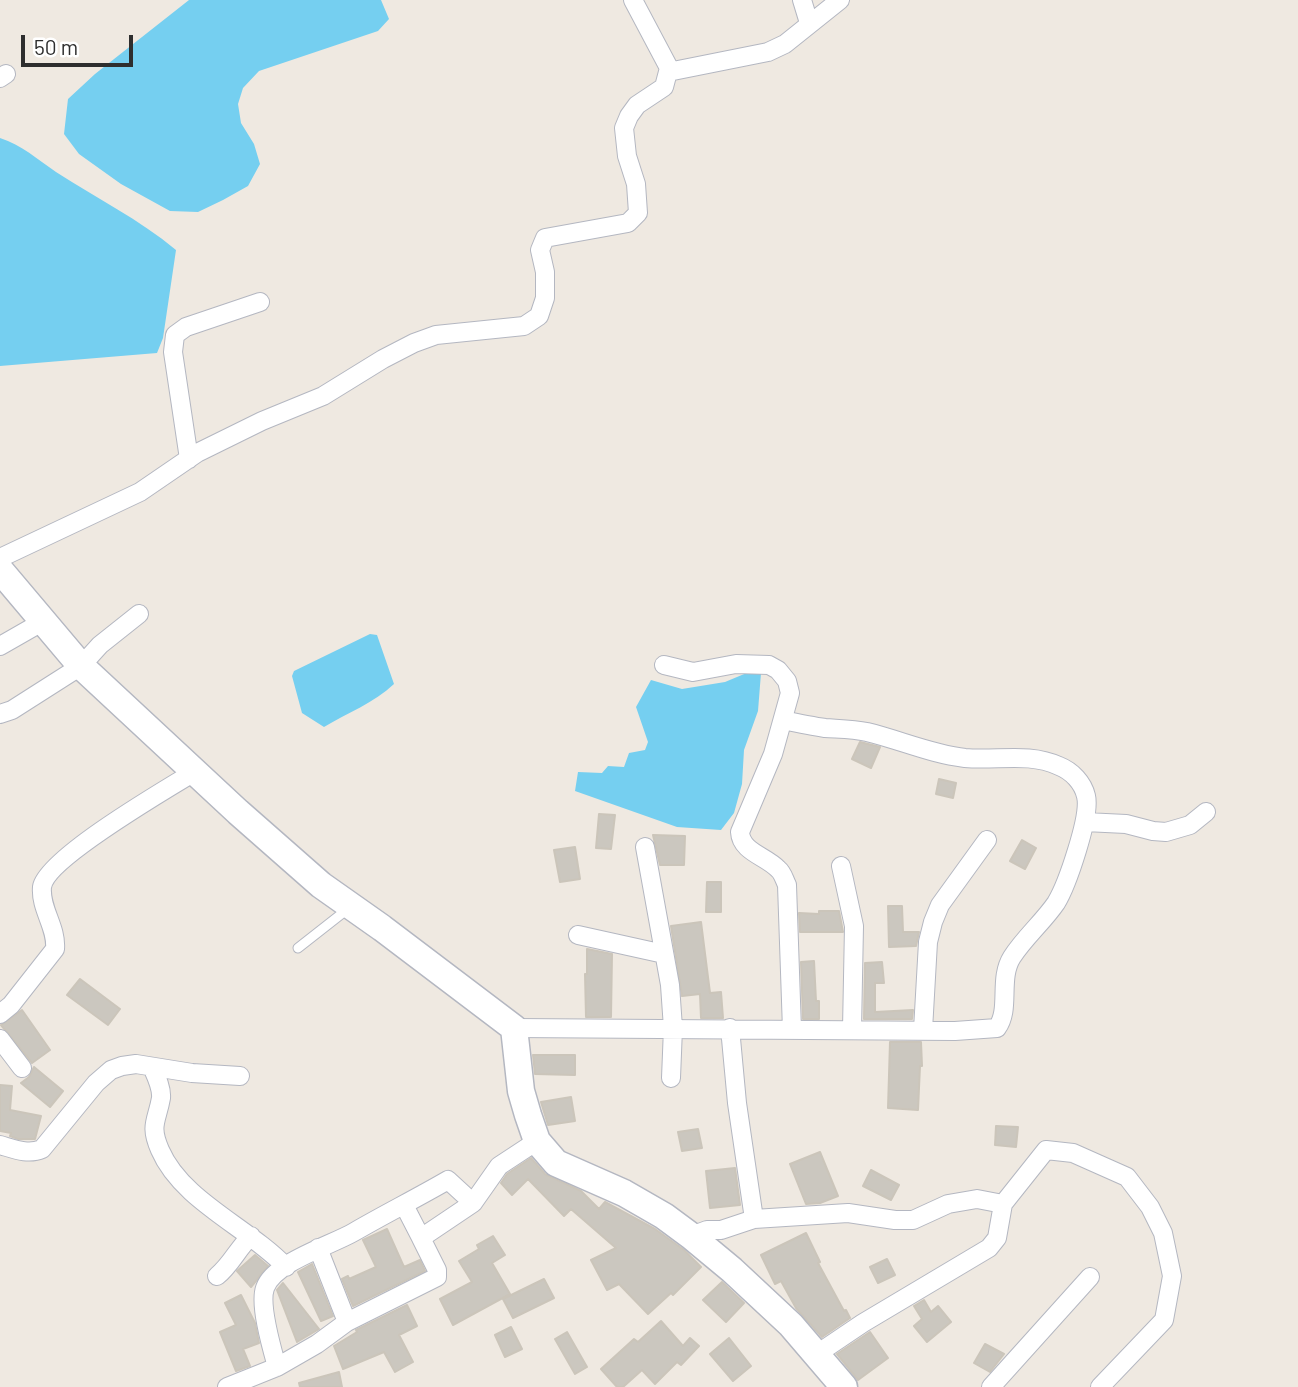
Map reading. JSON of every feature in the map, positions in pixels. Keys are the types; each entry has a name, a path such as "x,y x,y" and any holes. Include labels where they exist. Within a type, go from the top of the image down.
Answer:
{"street":[{"path":"633,0 669,68 664,87 638,106 629,116 624,128 627,156 636,184 638,213 628,223 545,238 540,250 545,272 545,298 539,316 524,326 436,335 414,342 323,396 262,421 189,459 140,492 1,569 81,666 238,812 321,885 514,1028 923,1031 997,1028 1003,1016 1005,974 1012,957 1057,901 1085,822 1087,800 1084,788 1074,775 1060,766 1031,757 965,758 936,753 865,732 783,720"},
{"path":"802,0 809,23"},
{"path":"668,72 768,52 785,44 840,0"},
{"path":"189,459 173,352 175,335 186,327 260,302"},
{"path":"0,714 12,710 81,666 108,638 139,614"},
{"path":"0,646 43,622"},
{"path":"664,665 693,671 736,664 769,665 778,670 787,681 790,693 774,754 740,832 740,838 748,848 778,869 786,885 792,1030"},
{"path":"0,1014 19,996 55,949 56,939 42,899 43,883 48,873 80,847 196,771"},
{"path":"1085,822 1126,824 1166,832 1190,825 1206,812"},
{"path":"923,1031 928,942 933,922 940,905 987,839"},
{"path":"645,847 670,985 673,1028 671,1078"},
{"path":"841,866 855,926 852,1029"},
{"path":"578,936 664,954"},
{"path":"514,1028 521,1091 537,1141 556,1163 624,1193 664,1216 691,1236 791,1325 817,1354 840,1386"},
{"path":"730,1028 737,1103 754,1219"},
{"path":"0,1039 22,1069"},
{"path":"0,1145 25,1152 42,1149 96,1083 111,1070 136,1064 192,1073 240,1076"},
{"path":"152,1067 161,1097 153,1130 169,1167 207,1206 268,1248 286,1267"},
{"path":"421,1238 473,1203 499,1166 537,1141"},
{"path":"817,1354 863,1323 989,1248 997,1238 1003,1204 1046,1150 1073,1153 1127,1177 1150,1207 1163,1233 1172,1276 1164,1320 1100,1387"},
{"path":"277,1367 265,1324 265,1288 277,1273 318,1248 352,1233 448,1180 473,1203"},
{"path":"691,1236 754,1219 848,1213 913,1220 948,1203 977,1199 1003,1204"},
{"path":"227,1387 277,1367 317,1344 347,1322 437,1277 437,1270 404,1205"},
{"path":"216,1276 225,1269 241,1245 251,1236"},
{"path":"318,1248 347,1322"},
{"path":"991,1387 1090,1277"}],"lane":[{"path":"298,948 352,906"}],"water":[{"path":"189,0 381,0 389,19 378,31 259,71 243,88 238,104 241,123 254,144 260,164 248,186 198,212 170,211 121,184 79,154 64,134 68,99 95,74"},
{"path":"0,138 22,148 147,228 176,250 163,338 157,353 0,366"},
{"path":"370,634 377,635 394,684 369,702 324,727 302,713 292,676 294,671"},
{"path":"749,672 761,673 758,711 744,750 742,784 734,813 721,830 677,827 575,791 578,772 602,773 608,766 624,767 629,753 645,750 648,742 636,707 651,680 682,689 725,682"}],"building":[{"path":"860,742 880,747 871,768 852,759"},
{"path":"939,779 956,783 953,798 936,794"},
{"path":"599,814 615,815 611,849 596,848"},
{"path":"653,835 685,836 684,865 660,865"},
{"path":"1022,840 1036,848 1025,869 1010,861"},
{"path":"575,847 580,879 560,882 554,850"},
{"path":"707,882 721,882 721,912 706,912"},
{"path":"888,906 902,906 903,932 919,932 916,946 889,947"},
{"path":"819,911 839,911 843,932 800,932 799,913 819,914"},
{"path":"701,922 710,993 721,992 723,1018 701,1018 700,994 682,996 671,926"},
{"path":"587,949 612,954 611,1017 586,1017"},
{"path":"814,961 819,1019 803,1019 801,962"},
{"path":"882,962 884,983 875,983 875,1012 913,1010 912,1019 864,1019 865,963"},
{"path":"80,979 120,1009 108,1025 67,995"},
{"path":"22,1010 50,1050 32,1063 1,1025"},
{"path":"890,1042 921,1042 918,1110 888,1108"},
{"path":"533,1055 575,1055 575,1075 535,1074"},
{"path":"34,1067 63,1091 50,1107 21,1083 29,1077"},
{"path":"0,1085 12,1086 10,1110 41,1116 35,1139 18,1139 10,1136 11,1133 0,1131"},
{"path":"571,1097 575,1121 548,1125 541,1102"},
{"path":"996,1126 1018,1127 1016,1147 995,1145"},
{"path":"698,1129 702,1148 682,1151 678,1132"},
{"path":"820,1152 838,1196 820,1203 806,1204 790,1164"},
{"path":"531,1158 545,1174 581,1191 599,1209 605,1202 655,1229 684,1250 701,1267 673,1295 671,1293 648,1314 619,1284 607,1290 591,1260 616,1248 571,1209 564,1216 528,1179 512,1195 501,1183 507,1174"},
{"path":"735,1168 740,1205 710,1208 706,1171"},
{"path":"871,1170 899,1185 891,1200 863,1186"},
{"path":"387,1229 404,1267 420,1260 425,1271 353,1306 342,1279 348,1276 349,1279 376,1267 363,1240"},
{"path":"806,1233 820,1262 818,1263 850,1318 822,1337 796,1308 781,1281 775,1284 761,1255"},
{"path":"493,1236 505,1255 492,1263 510,1294 453,1325 440,1299 472,1282 459,1261 479,1249 477,1245"},
{"path":"255,1255 268,1266 251,1287 237,1271"},
{"path":"887,1259 895,1275 878,1283 870,1267"},
{"path":"312,1264 333,1316 321,1321 298,1272"},
{"path":"544,1279 554,1298 513,1318 503,1299"},
{"path":"722,1282 744,1303 726,1322 703,1300"},
{"path":"283,1283 319,1329 297,1342 277,1290"},
{"path":"241,1295 255,1323 259,1343 243,1349 250,1366 236,1371 220,1332 236,1325 225,1303"},
{"path":"924,1300 931,1312 938,1306 951,1322 927,1342 914,1326 922,1319 914,1306"},
{"path":"407,1305 417,1326 399,1335 413,1362 395,1372 384,1352 343,1369 334,1346 357,1332 356,1330"},
{"path":"661,1321 683,1346 690,1338 699,1346 681,1365 677,1362 655,1384 642,1370 623,1387 617,1387 601,1369 634,1339 638,1342"},
{"path":"511,1327 522,1349 505,1357 495,1335"},
{"path":"567,1332 587,1367 575,1374 555,1339"},
{"path":"870,1332 888,1358 858,1380 837,1354"},
{"path":"729,1338 751,1366 733,1381 710,1354"},
{"path":"985,1344 1004,1354 990,1372 974,1363"},
{"path":"339,1372 342,1387 300,1387 299,1383"}]}
